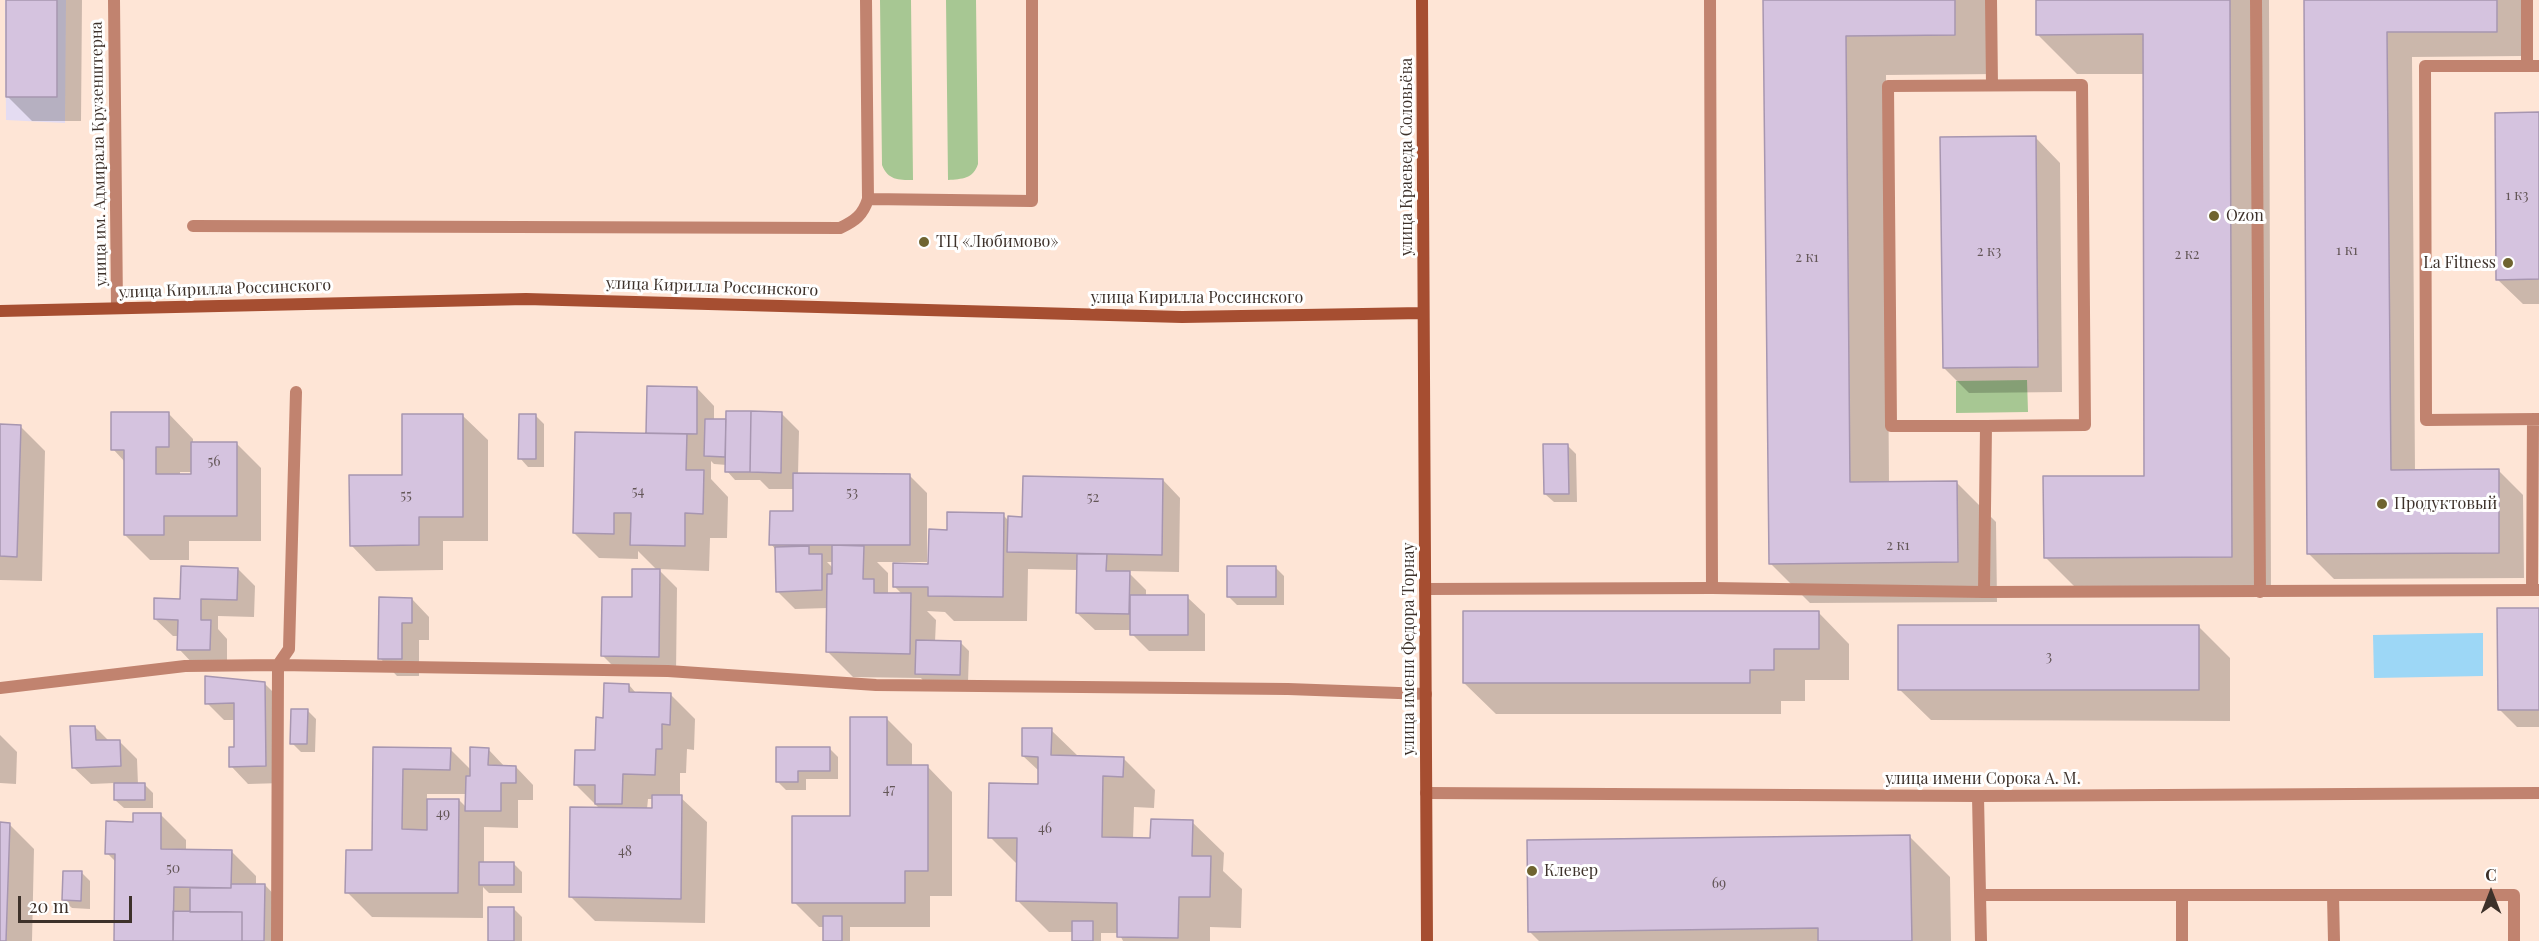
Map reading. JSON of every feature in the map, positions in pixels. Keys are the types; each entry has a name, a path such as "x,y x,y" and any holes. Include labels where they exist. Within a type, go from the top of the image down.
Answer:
{"main road":[{"name":"улица Краеведа Соловьёва","path":"1422,0 1424,357"},
{"name":"улица Кирилла Россинского","path":"0,311 526,299 1182,317 1423,313"},
{"name":"улица имени Федора Торнау","path":"1424,357 1427,941"}],"street":[{"name":"улица им. Адмирала Крузенштерна","path":"114,0 117,308"},
{"path":"193,226 840,228 853,222 864,212 868,199 866,0"},
{"path":"868,199 1032,201 1032,0"},
{"path":"1710,0 1712,588"},
{"path":"1991,0 1992,85"},
{"path":"2256,0 2260,592"},
{"path":"1425,589 1712,588 1983,592 2535,590 2536,420 2426,420 2425,66 2533,66 2527,0"},
{"path":"2082,85 2085,424 1986,426 1891,426 1888,86 2082,85"},
{"path":"277,941 278,665 289,649 296,392"},
{"path":"1983,592 1986,426"},
{"path":"0,688 186,666 278,665 668,671 876,685 1288,689 1426,694"},
{"name":"улица имени Сорока А. М.","path":"1426,793 1978,796 2539,793"},
{"path":"1978,796 1981,941"},
{"path":"1980,895 2514,895 2514,941"},
{"path":"2182,895 2182,941"},
{"path":"2333,895 2334,941"}],"shaded area":[{"path":"5,0 66,0 65,123 6,120"}],"green space":[{"path":"880,0 911,0 913,180 894,178 887,174 882,165"},
{"path":"946,0 976,0 978,164 970,175 948,180"},
{"path":"2027,380 2028,412 1956,413 1956,381"}],"water":[{"path":"2483,633 2483,676 2374,678 2373,635"}],"building":[{"path":"6,0 57,0 57,97 6,97"},
{"path":"1763,0 1955,0 1955,35 1846,36 1850,482 1957,481 1958,562 1769,564"},
{"path":"2036,0 2230,0 2232,557 2044,558 2043,476 2144,476 2143,34 2036,35"},
{"path":"2304,0 2497,0 2497,32 2387,32 2391,470 2499,469 2499,553 2307,554"},
{"path":"2539,112 2539,279 2496,280 2495,113"},
{"path":"2036,136 2038,367 1943,368 1940,137"},
{"path":"647,386 697,387 697,434 646,433"},
{"path":"726,411 751,411 750,472 725,472"},
{"path":"751,411 782,412 781,473 750,472"},
{"path":"111,412 169,412 169,447 156,447 156,474 191,474 191,442 237,442 237,516 164,516 164,535 124,535 124,450 111,450"},
{"path":"402,414 463,414 463,517 419,517 419,545 350,546 349,475 402,475"},
{"path":"519,414 536,414 536,459 518,459"},
{"path":"705,419 726,419 725,457 704,456"},
{"path":"0,424 21,425 17,557 0,556"},
{"path":"575,432 687,434 686,470 704,470 703,514 685,513 685,546 630,545 631,513 614,513 614,534 573,533"},
{"path":"1543,444 1568,444 1569,494 1544,494"},
{"path":"793,473 910,474 910,545 769,545 770,511 793,511"},
{"path":"1023,476 1163,479 1162,555 1007,552 1008,516 1022,517"},
{"path":"947,512 1004,513 1003,597 928,596 928,587 893,587 893,563 928,564 929,529 947,530"},
{"path":"832,545 864,546 863,579 874,579 874,593 911,593 910,654 826,652 827,574 832,574"},
{"path":"809,546 809,554 822,554 822,590 776,592 775,547"},
{"path":"1077,554 1107,554 1106,571 1130,571 1129,614 1076,613"},
{"path":"181,566 238,568 237,600 201,599 201,620 211,620 210,650 177,650 178,620 154,619 154,598 180,599"},
{"path":"1227,566 1276,566 1276,597 1227,597"},
{"path":"632,569 660,569 659,657 601,656 602,597 632,597"},
{"path":"1130,595 1188,595 1188,635 1130,635"},
{"path":"379,597 412,598 412,623 402,623 402,659 378,659"},
{"path":"2497,608 2539,608 2539,710 2498,710"},
{"path":"1463,611 1819,611 1819,649 1774,649 1774,670 1750,670 1750,683 1463,683"},
{"path":"1898,625 2199,625 2199,690 1898,690"},
{"path":"916,640 961,641 960,675 915,674"},
{"path":"205,676 265,682 266,766 229,767 229,747 234,747 234,703 205,704"},
{"path":"604,683 629,684 629,692 671,693 670,725 662,724 662,749 656,749 655,775 623,774 622,804 595,804 595,785 574,785 575,750 595,750 596,717 603,718"},
{"path":"291,709 308,709 307,744 290,744"},
{"path":"850,717 887,717 887,765 928,765 928,871 905,871 905,903 792,903 792,816 850,816"},
{"path":"70,726 95,726 96,740 120,740 121,766 72,768"},
{"path":"1022,728 1052,728 1051,755 1124,757 1123,777 1103,776 1102,837 1150,838 1151,819 1193,820 1192,856 1211,856 1210,897 1179,897 1178,938 1117,937 1117,903 1016,901 1017,838 988,838 989,783 1038,784 1038,757 1022,756"},
{"path":"373,747 451,748 450,770 403,769 402,829 427,830 427,799 459,799 458,893 345,893 346,850 372,850"},
{"path":"470,747 489,748 488,765 516,766 516,783 501,783 501,811 465,811 466,776 470,776"},
{"path":"776,747 830,747 830,771 798,771 798,782 776,782"},
{"path":"114,783 145,783 145,800 114,800"},
{"path":"652,795 682,795 681,899 569,897 570,807 652,808"},
{"path":"133,813 161,813 161,849 232,850 231,888 174,887 173,941 114,941 115,854 105,854 106,821 133,822"},
{"path":"0,822 10,823 6,941 0,941"},
{"path":"1910,835 1912,941 1818,941 1818,928 1528,932 1527,840"},
{"path":"479,862 514,862 514,885 479,885"},
{"path":"63,871 82,871 81,901 62,900"},
{"path":"231,884 265,884 264,941 242,941 242,912 190,912 190,888 231,888"},
{"path":"488,907 514,907 514,941 488,941"},
{"path":"173,911 242,912 242,941 173,941"},
{"path":"823,916 842,916 842,941 823,941"},
{"path":"1072,921 1093,921 1093,941 1072,941"}],"place":[{"name":"Ozon","path":"2214,216"},
{"name":"ТЦ «Любимово»","path":"924,242"},
{"name":"La Fitness","path":"2508,263"},
{"name":"Продуктовый","path":"2382,504"},
{"name":"Клевер","path":"1532,871"}]}
